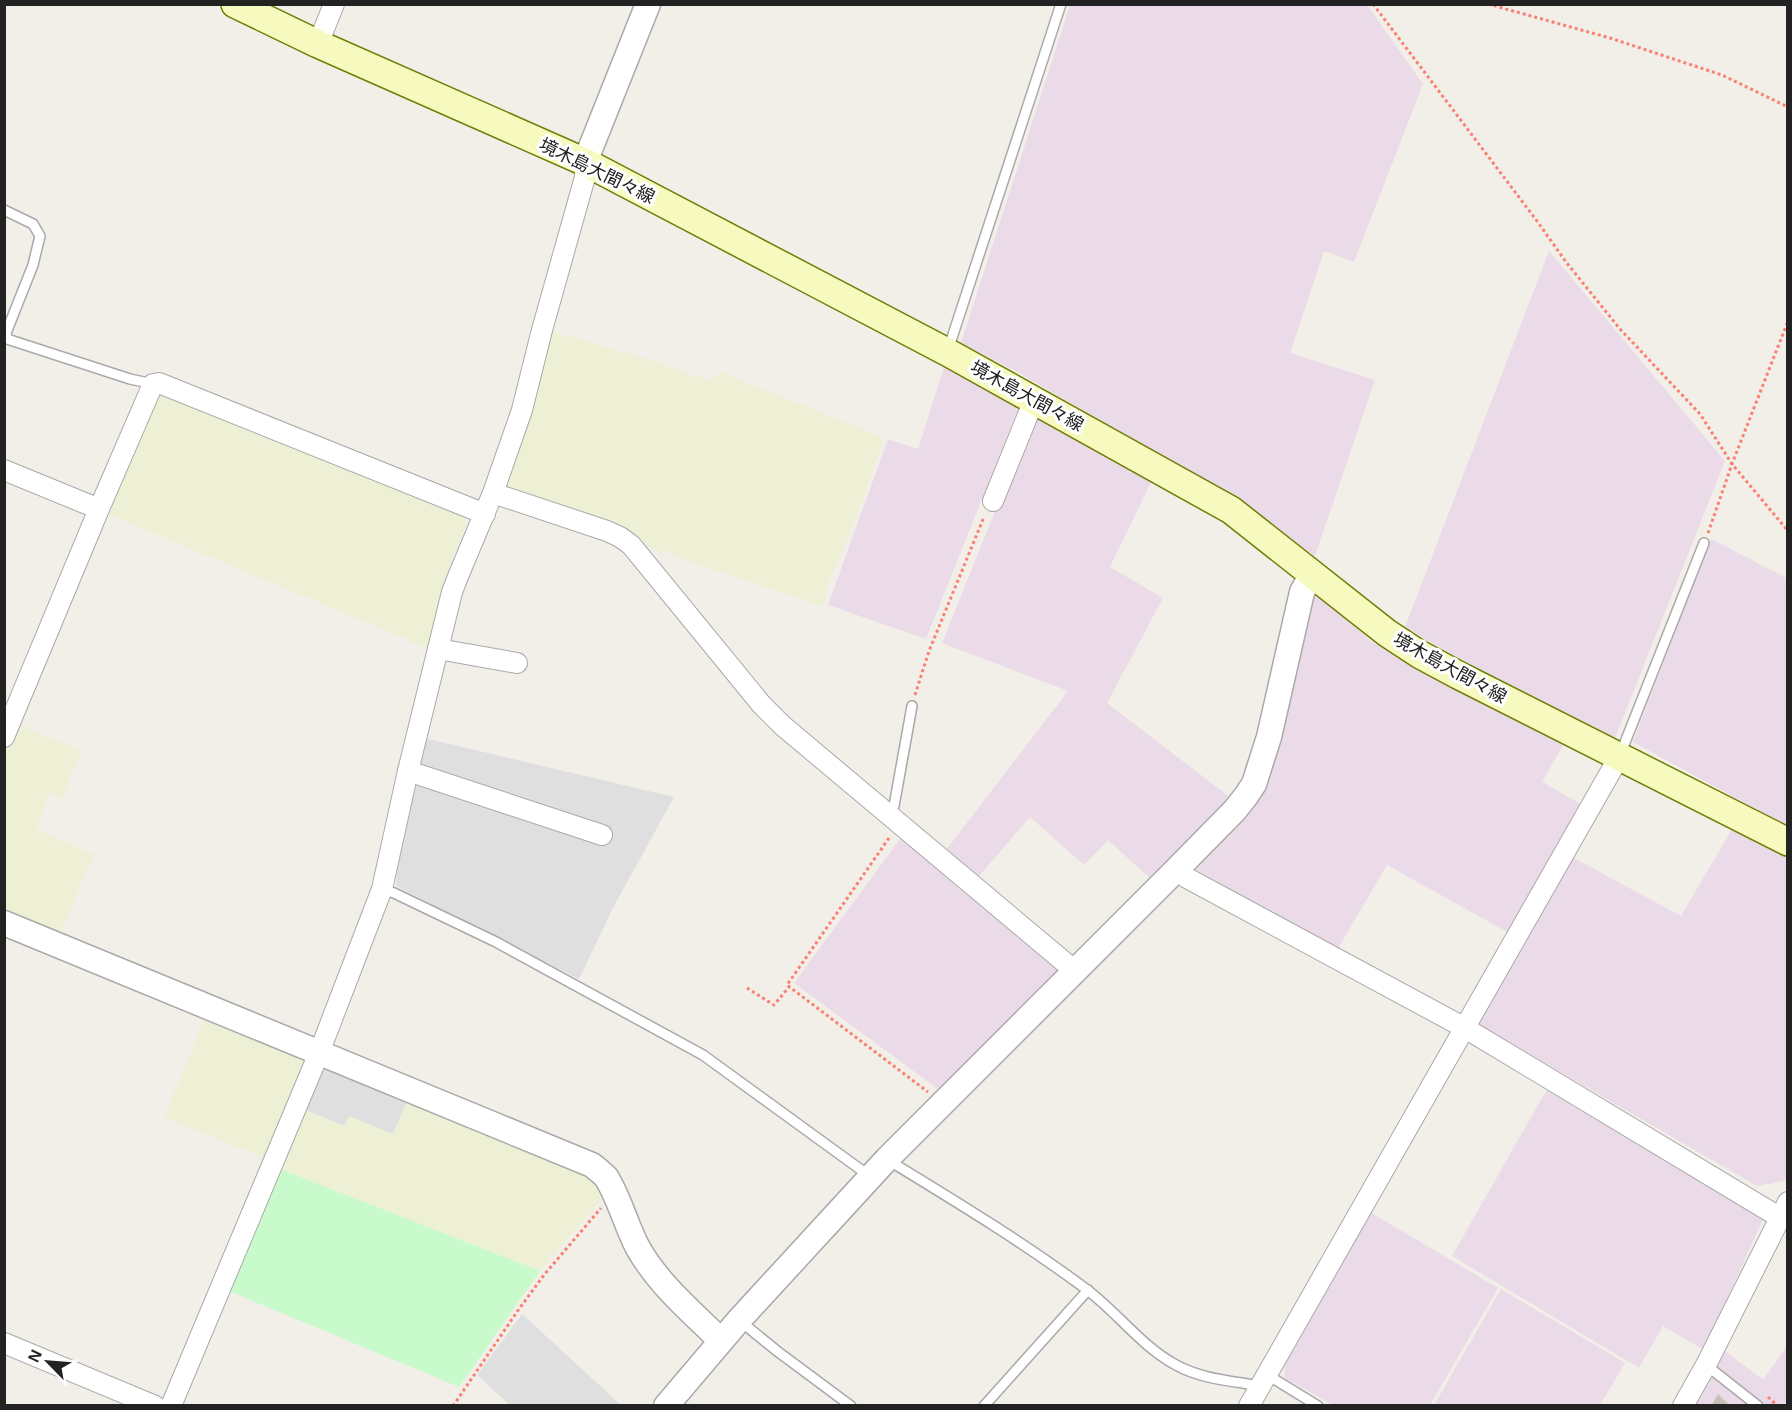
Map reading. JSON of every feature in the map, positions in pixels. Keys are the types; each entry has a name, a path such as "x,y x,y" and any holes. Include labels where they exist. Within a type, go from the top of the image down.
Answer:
{"main road":[{"name":"境木島大間々線","path":"235,4 318,44 585,162 947,352 1231,510 1387,633 1419,654 1788,842"}],"street":[{"path":"318,44 334,4"},
{"path":"171,1406 319,1053 382,889 452,592 493,494 522,410 585,177 585,162 648,4"},
{"path":"4,737 153,384 159,383 485,514"},
{"path":"993,501 1034,400"},
{"path":"4,470 99,508"},
{"path":"493,494 598,528 620,537 631,545 761,704 783,726 1075,972"},
{"path":"666,1406 739,1320 887,1159 1235,810 1254,784 1269,737 1302,592 1314,575"},
{"path":"438,649 518,663"},
{"path":"1249,1406 1619,757"},
{"path":"408,771 602,836"},
{"path":"1177,869 1188,878 1464,1028 1783,1210 1706,1365 1683,1406"},
{"path":"4,923 592,1165 605,1176 638,1248 651,1268 721,1341"},
{"path":"4,1343 155,1406"}],"lane":[{"path":"947,352 1061,4"},
{"path":"4,210 33,224 40,236 33,265 6,333 7,339 130,379 153,384"},
{"path":"1619,757 1704,543"},
{"path":"893,819 912,706"},
{"path":"382,889 496,942 703,1055 870,1178"},
{"path":"887,1159 978,1214 1088,1290 1149,1346 1177,1366 1200,1375 1263,1380 1318,1406"},
{"path":"984,1406 1088,1290"},
{"path":"739,1320 851,1406"},
{"path":"1706,1365 1758,1406"}],"path":[{"path":"1373,4 1566,262 1620,329 1700,414 1732,464 1788,531"},
{"path":"1488,4 1610,38 1722,75 1788,107"},
{"path":"1704,543 1788,321"},
{"path":"912,706 930,651 987,509 993,501"},
{"path":"893,819 786,985 943,1104"},
{"path":"747,988 774,1005 789,987"},
{"path":"453,1406 544,1275 614,1193"}],"shaded area":[{"path":"1070,5 1367,5 1423,84 1354,262 1324,251 1290,353 1375,380 1315,556 1194,475 1014,370 961,343"},
{"path":"1549,251 1725,461 1615,738 1468,663 1405,627"},
{"path":"945,364 1020,404 926,639 828,605 888,439 918,449"},
{"path":"1035,412 1153,478 1110,567 1163,598 1107,703 1231,798 1153,881 1108,840 1084,865 1030,817 974,882 943,854 1068,691 942,643"},
{"path":"1711,539 1787,578 1787,826 1633,742"},
{"path":"1318,593 1369,640 1451,687 1566,740 1542,782 1584,806 1509,933 1387,865 1337,950 1192,867 1258,797 1311,595"},
{"path":"424,738 674,797 614,906 579,979 396,886 397,871"},
{"path":"1735,824 1787,853 1788,1175 1784,1181 1757,1186 1477,1024 1572,857 1681,916"},
{"path":"903,835 1065,972 942,1092 794,983"},
{"path":"330,1066 409,1098 393,1134 350,1117 345,1126 305,1110 322,1070"},
{"path":"1549,1086 1765,1215 1704,1350 1663,1326 1639,1368 1452,1256"},
{"path":"1370,1212 1498,1288 1430,1405 1333,1405 1285,1378 1283,1354"},
{"path":"1501,1289 1625,1363 1600,1405 1434,1405"},
{"path":"522,1314 621,1405 510,1405 477,1375"},
{"path":"1787,1346 1787,1405 1695,1406 1725,1351 1763,1380"}],"green space":[{"path":"547,330 637,356 711,381 720,372 884,438 861,505 827,588 823,607 638,543 507,492 504,481"},
{"path":"160,390 465,514 468,520 448,569 427,648 103,512"},
{"path":"15,723 81,751 62,798 50,792 36,829 94,854 59,937 5,914 5,748"},
{"path":"206,1015 302,1054 307,1064 266,1159 164,1117"},
{"path":"409,1098 579,1173 592,1180 604,1197 540,1271 280,1169 305,1110 344,1126 349,1116 393,1134"},
{"path":"280,1169 540,1271 459,1387 229,1291"}],"building":[{"path":"1718,1394 1730,1406 1711,1406"}]}
